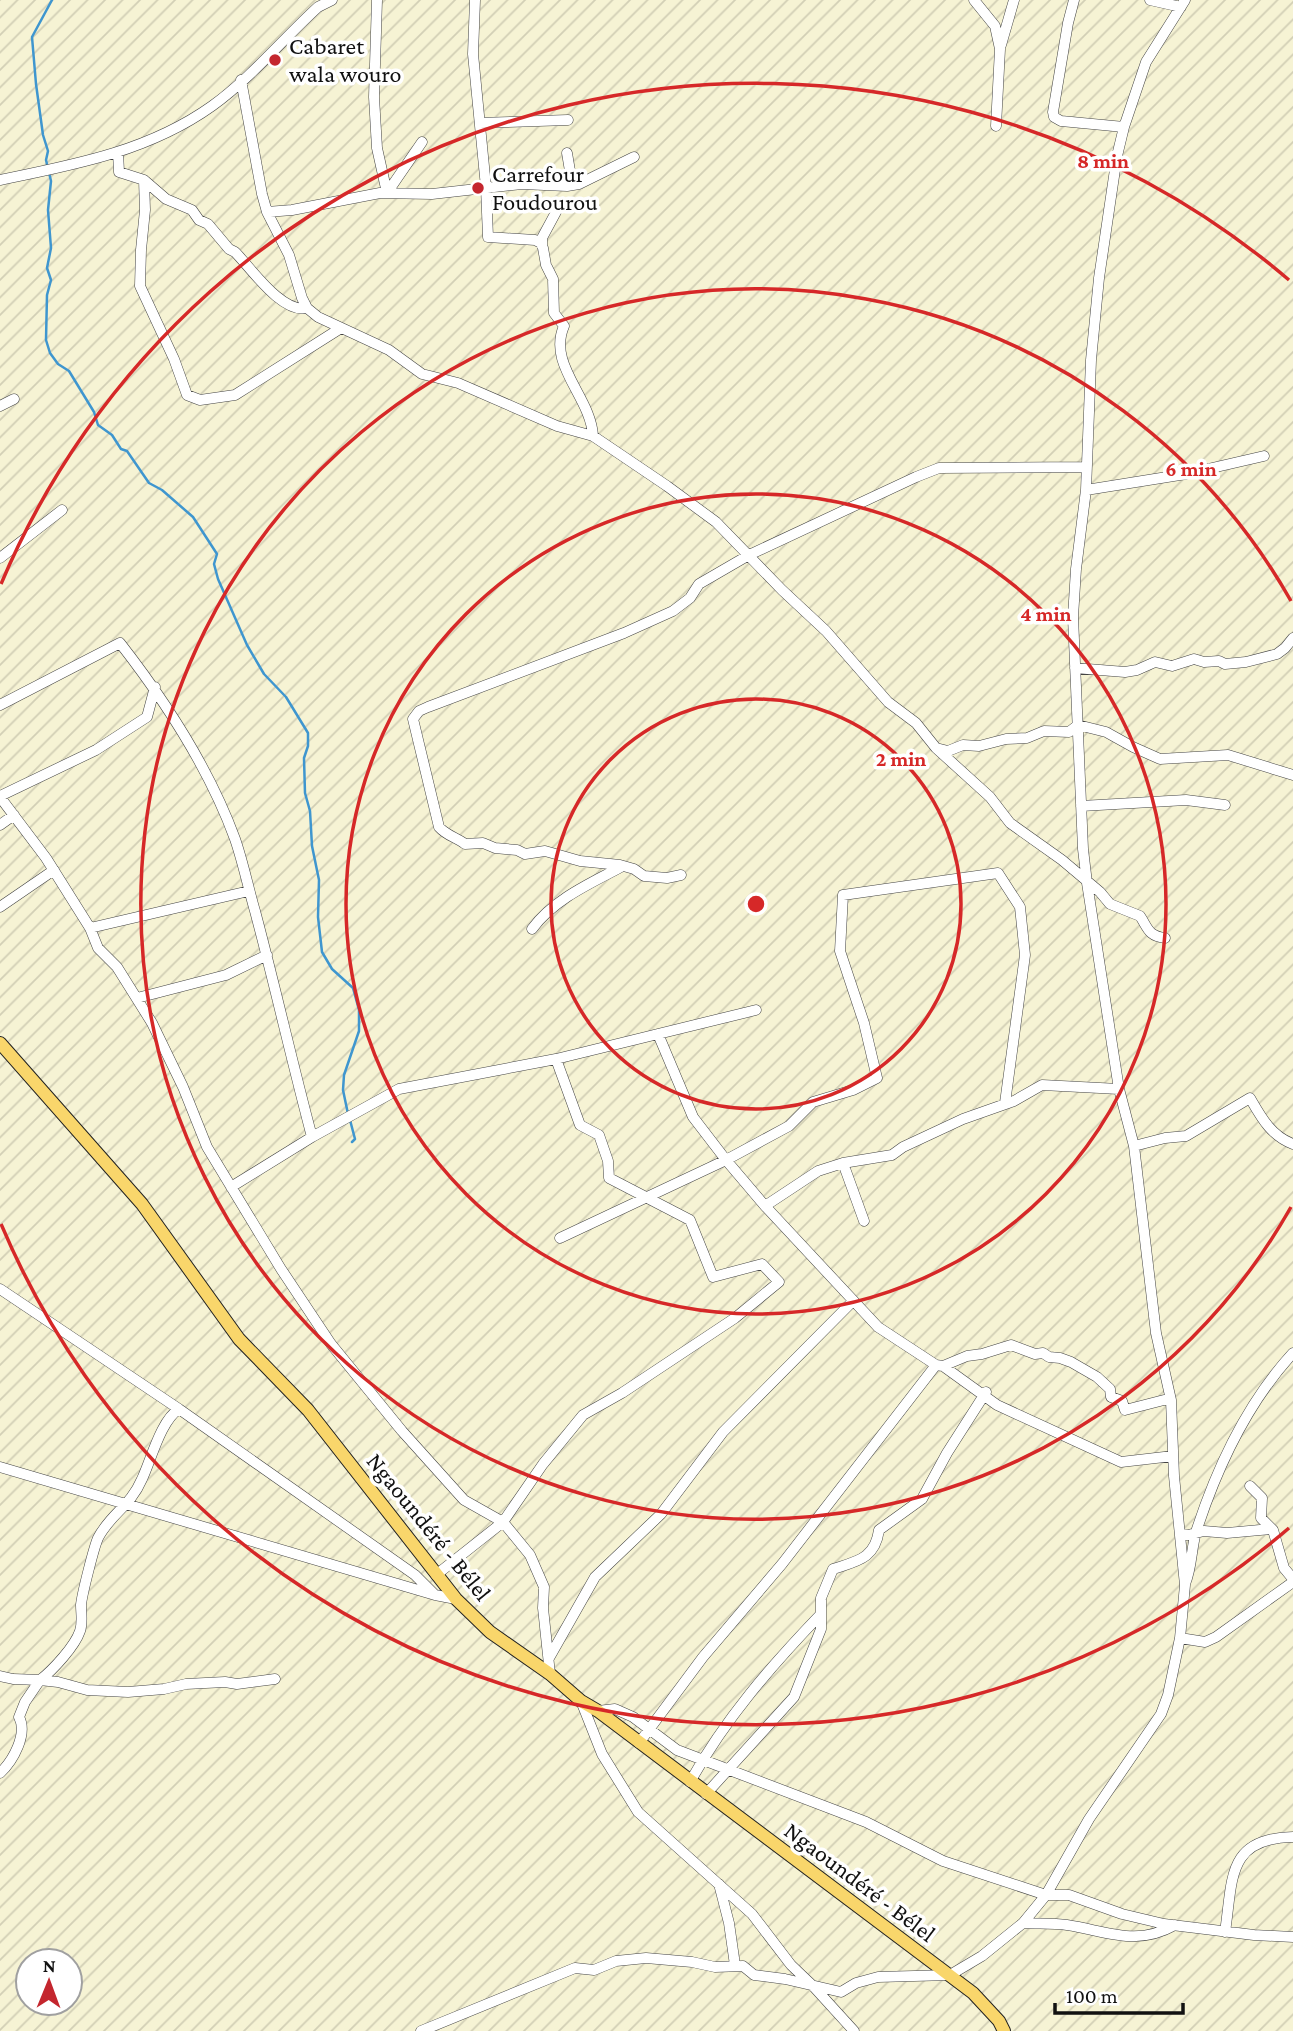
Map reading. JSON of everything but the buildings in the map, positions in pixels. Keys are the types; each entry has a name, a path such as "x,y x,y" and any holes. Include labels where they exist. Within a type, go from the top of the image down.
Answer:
{"main road":[{"name":"Ngaoundéré - Bélel","path":"0,1043 142,1204 239,1339 308,1410 456,1600 490,1632 550,1674 581,1701 598,1711 973,1993 999,2021 1004,2031"}],"street":[{"path":"0,180 81,164 179,128 214,104 318,7 332,0"},
{"path":"377,0 374,97 377,148 387,193"},
{"path":"475,0 473,54 488,237 535,240 542,246"},
{"path":"974,0 995,26 1000,49"},
{"path":"996,126 1000,49 1014,0"},
{"path":"1074,0 1061,59 1054,117 1060,121 1124,127"},
{"path":"421,2031 575,1968 594,1970 615,1961 646,1958 715,1967 743,1966 754,1975 841,1993 856,1983 878,1976 950,1975 982,1956 1023,1923 1046,1895 1089,1819 1161,1714 1168,1695 1180,1638 1185,1585 1173,1456 1171,1400 1156,1334 1135,1146 1119,1089 1087,883 1073,617 1086,490 1091,360 1099,278 1117,156 1146,61 1183,3 1150,0"},
{"path":"241,80 261,194 289,255 307,308 318,317 389,350 422,374 457,383 557,426 593,436 667,486 716,522 826,631 888,702 916,723 936,748 990,797 1010,823 1062,860 1110,904 1140,916 1146,930 1153,936 1165,938"},
{"path":"480,123 568,120"},
{"path":"387,193 422,142"},
{"path":"118,152 119,172 144,180 166,198 192,210 280,299 295,308 307,308"},
{"path":"567,153 570,171 567,186"},
{"path":"267,212 292,211 387,193 432,194 531,184 567,186 579,184 634,157"},
{"path":"144,180 145,210 140,286 174,359 187,395 200,400 235,394 341,328"},
{"path":"556,212 542,238 542,246 554,279 554,313 564,326 558,338 558,348 587,409 593,436"},
{"path":"0,406 14,399"},
{"path":"1086,490 1186,474 1264,456"},
{"path":"681,875 667,878 644,876 623,866 580,861 545,851 525,854 483,843 465,844 460,839 446,835 439,827 413,719 419,711 428,707 624,633 673,611 690,598 699,584 749,555 939,468 1086,467"},
{"path":"0,558 62,510"},
{"path":"1076,668 1125,672 1154,662 1172,666 1194,659 1225,664 1246,662 1277,654 1293,638"},
{"path":"0,705 120,643 155,687 200,764 235,839 312,1137"},
{"path":"155,687 147,717 96,750 0,797 54,870 90,928 98,948 117,967 152,1023 183,1087 207,1147 281,1269 339,1354 402,1431 464,1500 503,1522 530,1555 544,1587 543,1608 550,1674"},
{"path":"936,748 948,751 963,746 979,746 1027,737 1044,731 1069,732 1078,725"},
{"path":"1078,725 1106,732 1160,759 1228,755 1293,775"},
{"path":"1081,806 1186,800 1225,805"},
{"path":"0,825 14,815"},
{"path":"532,929 538,920 576,892 623,866"},
{"path":"0,907 54,870"},
{"path":"560,1238 726,1160 789,1126 813,1102 853,1090 877,1078 864,1023 840,951 843,895 998,873 1020,907 1025,955 1005,1104"},
{"path":"90,928 249,891"},
{"path":"136,998 226,975 267,955"},
{"path":"232,1187 312,1137 400,1089 556,1059 756,1010"},
{"path":"658,1034 693,1117 765,1206 878,1326 984,1393 997,1405 1121,1462 1173,1456"},
{"path":"436,1575 503,1522 543,1464 583,1415 622,1393 735,1318 779,1282 762,1264 713,1277 690,1220 609,1178 608,1161 598,1135 580,1125 556,1059"},
{"path":"765,1206 818,1171 843,1163 892,1155 903,1147 963,1119 1031,1093 1042,1085 1119,1089"},
{"path":"1135,1146 1186,1136 1250,1098 1268,1126 1283,1140 1293,1144"},
{"path":"843,1163 864,1221"},
{"path":"0,1289 179,1409 415,1575 435,1595"},
{"path":"549,1659 595,1577 661,1514 723,1432 853,1301"},
{"path":"639,1743 703,1657 782,1564 939,1365 1011,1345 1035,1354 1043,1353 1049,1357 1060,1358 1097,1377 1110,1389 1111,1397 1122,1401 1125,1410 1171,1400"},
{"path":"1185,1585 1191,1572 1196,1534 1222,1467 1253,1402 1293,1353"},
{"path":"706,1794 793,1697 821,1629 821,1598 833,1569 864,1559 877,1542 879,1530 922,1499 984,1393"},
{"path":"0,1773 22,1740 19,1717 25,1702 40,1680 54,1664 59,1663 80,1633 83,1620 82,1600 97,1539 105,1525 128,1504 138,1490 163,1429 173,1412 179,1409"},
{"path":"0,1467 456,1600"},
{"path":"1180,1638 1205,1642 1216,1637 1293,1581 1284,1568 1275,1535 1261,1518 1262,1497 1250,1486"},
{"path":"1180,1534 1271,1529"},
{"path":"690,1782 711,1743 772,1665 821,1614"},
{"path":"0,1676 58,1682 87,1690 128,1692 186,1684 237,1684 275,1679"},
{"path":"581,1701 602,1754 638,1812 751,1914 790,1965 854,2031"},
{"path":"598,1711 615,1709 650,1728 677,1750 866,1822 943,1861 1046,1895 1069,1895 1122,1914 1175,1925 1293,1937"},
{"path":"1225,1932 1236,1864 1245,1850 1274,1837 1293,1837"},
{"path":"719,1884 729,1923 735,1965"},
{"path":"1023,1923 1068,1925 1137,1937 1158,1934 1175,1925"}],"shaded area":[{"path":"0,0 1293,0 1293,2031 0,2031"}],"waterway":[{"path":"52,0 32,37 43,135 48,151 46,160 51,181 48,210 51,248 47,268 51,280 47,295 46,340 50,353 58,364 69,371 94,412 98,425 112,435 121,449 127,451 149,483 162,490 193,517 217,554 214,564 218,579 247,645 264,674 286,697 308,733 304,758 305,793 319,880 318,917 322,952 332,969 353,988 359,1010 359,1031 344,1075 343,1090 348,1114"},
{"path":"350,1120 355,1139 352,1142"}],"place":[{"name":"Cabaret wala wouro","path":"275,60"},
{"name":"Carrefour Foudourou","path":"478,188"}]}
